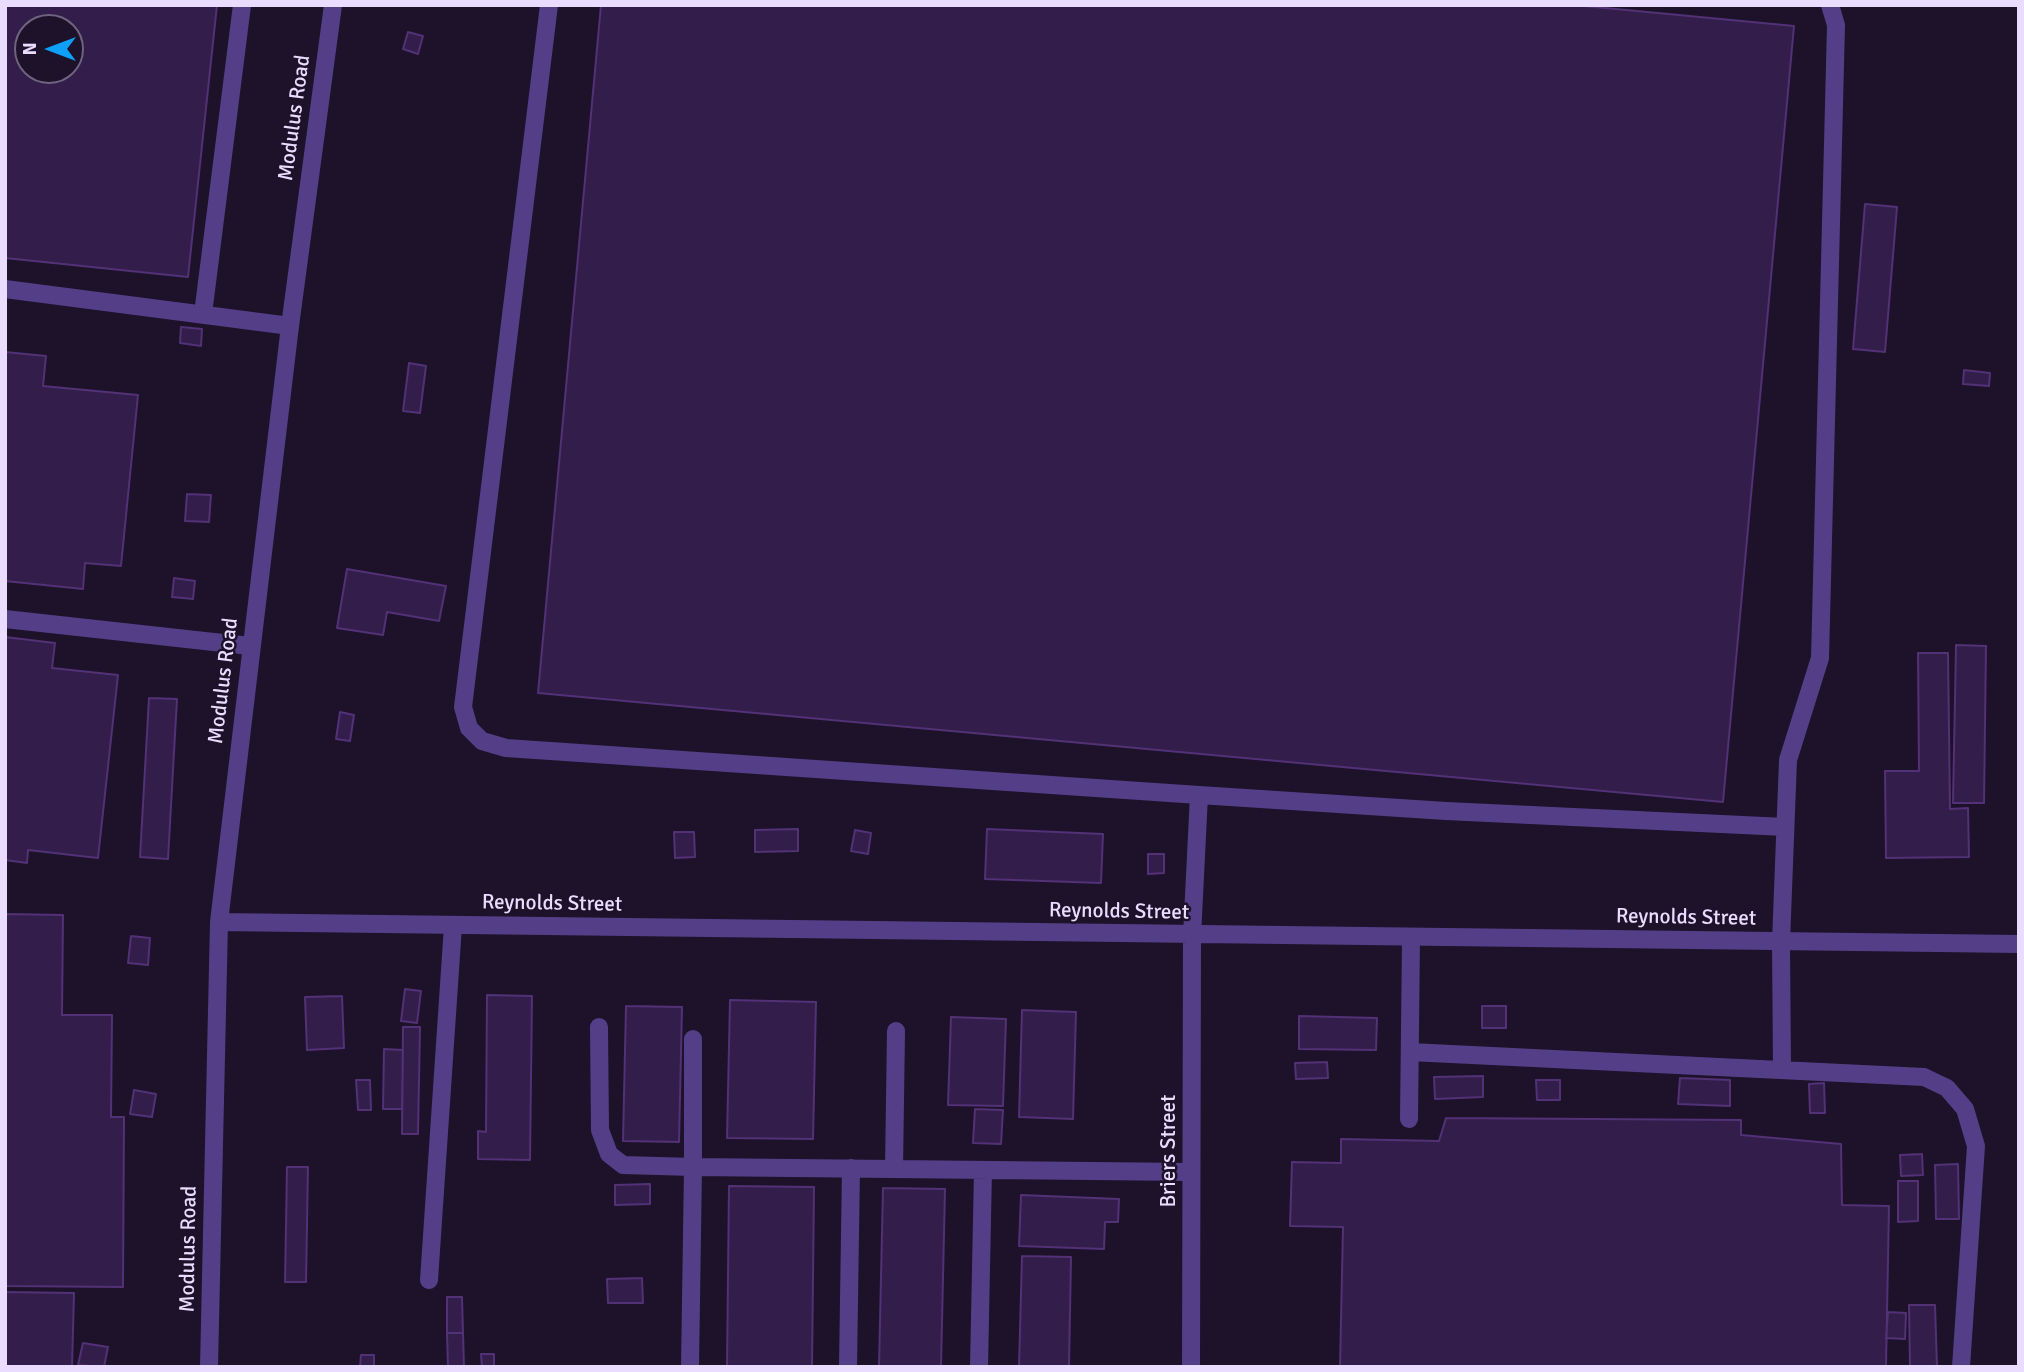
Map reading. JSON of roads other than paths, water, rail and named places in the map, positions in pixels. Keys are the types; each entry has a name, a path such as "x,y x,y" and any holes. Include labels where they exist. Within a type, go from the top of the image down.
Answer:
{"street":[{"path":"203,314 242,5"},
{"name":"Modulus Road","path":"209,1367 219,922 250,646 333,5"},
{"path":"549,5 463,707 469,728 482,741 506,748 1199,795 1446,811 1785,827"},
{"path":"1782,1070 1781,942 1788,760 1820,658 1836,25 1830,5"},
{"path":"5,289 290,326"},
{"path":"5,619 250,646"},
{"name":"Briers Street","path":"1191,1367 1192,936 1199,795"},
{"name":"Reynolds Street","path":"219,922 1192,936 2019,944"},
{"path":"429,1280 453,926"},
{"path":"1409,1119 1411,938"},
{"path":"599,1027 600,1129 609,1154 623,1165 1191,1172"},
{"path":"894,1169 896,1031"},
{"path":"691,1367 693,1039"},
{"path":"1410,1052 1924,1077 1947,1088 1965,1109 1976,1146 1961,1367"},
{"path":"848,1367 851,1168"},
{"path":"979,1367 984,1170"}]}
